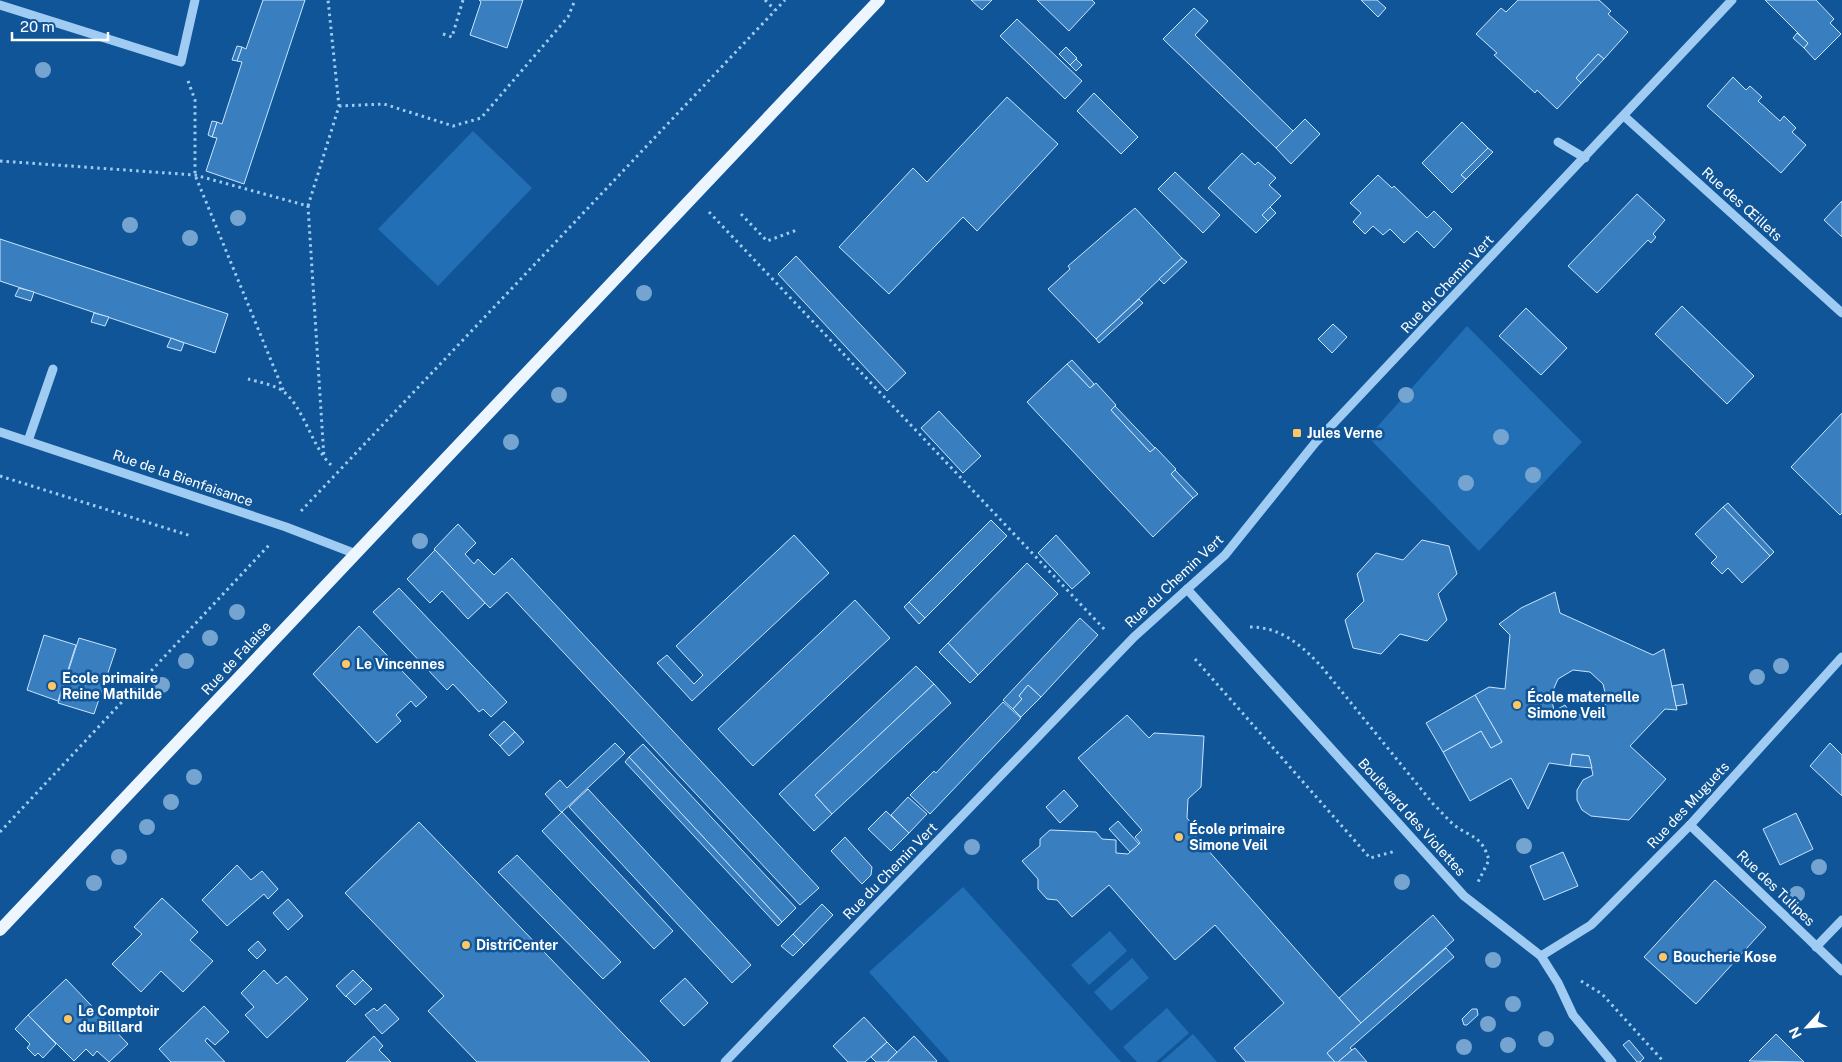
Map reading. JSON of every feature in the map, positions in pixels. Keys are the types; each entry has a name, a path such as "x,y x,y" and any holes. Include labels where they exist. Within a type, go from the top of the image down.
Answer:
{"main road":[{"name":"Rue de Falaise","path":"0,930 879,0"}],"street":[{"path":"0,5 15,5 181,62 195,0"},
{"name":"Rue du Chemin Vert","path":"725,1062 1134,637 1225,555 1315,443 1732,0"},
{"name":"Rue des Œillets","path":"1624,116 1842,313"},
{"path":"1558,142 1585,158"},
{"path":"28,441 53,368"},
{"name":"Rue de la Bienfaisance","path":"0,432 286,527 356,554"},
{"name":"Boulevard des Violettes","path":"1187,589 1464,896 1514,933 1541,956 1558,983 1573,1014 1612,1062"},
{"name":"Rue des Muguets","path":"1541,956 1590,925 1690,825 1842,657"},
{"name":"Rue des Tulipes","path":"1690,825 1842,971"},
{"path":"1816,947 1842,920"}],"path":[{"path":"324,458 308,206 339,106 328,0"},
{"path":"443,34 452,37 463,0"},
{"path":"339,106 384,104 453,126 481,118 568,17 575,0"},
{"path":"765,0 776,10"},
{"path":"0,832 785,0"},
{"path":"181,62 195,100 195,175 284,392 301,416 324,458 331,465"},
{"path":"0,161 195,175 308,206"},
{"path":"694,196 1106,631"},
{"path":"741,214 767,241 797,230"},
{"path":"248,379 284,392"},
{"path":"0,476 191,536"},
{"path":"1225,632 1251,627 1267,628 1282,634 1301,646 1321,666 1434,805 1454,825 1476,837 1485,847 1489,860 1478,884 1478,897 1486,914"},
{"path":"1195,659 1370,858 1393,852"},
{"path":"1579,980 1602,994 1664,1062"}],"shaded area":[{"path":"473,131 532,188 438,286 378,229"},
{"path":"1467,326 1582,442 1479,551 1368,437"},
{"path":"963,887 1121,1062 950,1062 869,972"},
{"path":"1110,931 1127,951 1089,985 1071,965"},
{"path":"1132,958 1149,978 1111,1011 1094,992"},
{"path":"1167,1008 1189,1033 1156,1062 1137,1062 1123,1047"},
{"path":"1193,1034 1217,1062 1161,1062"}],"building":[{"path":"263,0 305,0 244,184 206,171 217,138 212,137 217,122 222,124 242,62 237,61 242,47 246,49"},
{"path":"479,0 523,0 507,48 470,35 481,2"},
{"path":"971,0 992,0 982,10"},
{"path":"1037,0 1092,0 1095,3 1069,31"},
{"path":"1361,0 1377,0 1386,8 1378,17"},
{"path":"1518,0 1599,0 1611,11 1608,14 1628,32 1604,59 1598,54 1576,78 1581,83 1557,109 1537,90 1535,93 1494,55 1497,53 1476,34 1501,8 1506,12"},
{"path":"1765,0 1816,0 1834,19 1830,23 1841,34 1815,60 1804,48 1808,43"},
{"path":"1194,8 1208,21 1195,35 1293,131 1276,148 1163,39"},
{"path":"1017,19 1082,81 1065,99 1000,36"},
{"path":"1797,33 1808,43 1804,48 1793,38"},
{"path":"237,46 242,47 237,61 232,60"},
{"path":"1066,47 1077,58 1070,65 1059,54"},
{"path":"1598,54 1604,59 1581,83 1576,78"},
{"path":"1076,59 1082,65 1076,71 1070,65"},
{"path":"1733,77 1746,90 1750,86 1762,97 1758,101 1780,121 1784,116 1796,128 1792,132 1806,145 1781,173 1707,106"},
{"path":"1094,93 1138,137 1121,154 1077,111"},
{"path":"1007,97 1058,144 977,231 963,217 889,294 839,247 913,168 927,182"},
{"path":"1305,119 1320,134 1291,164 1276,148"},
{"path":"212,121 217,122 212,137 208,135"},
{"path":"1462,122 1488,148 1461,175 1466,179 1452,193 1422,163"},
{"path":"1488,148 1493,152 1466,179 1461,175"},
{"path":"1242,153 1255,165 1258,162 1276,178 1269,185 1281,196 1262,215 1268,221 1256,233 1208,188"},
{"path":"1175,172 1220,215 1203,233 1158,189"},
{"path":"1378,175 1392,188 1394,186 1427,218 1434,211 1452,229 1434,248 1417,231 1404,243 1390,229 1383,235 1373,226 1365,234 1353,222 1361,213 1350,203"},
{"path":"1637,194 1665,220 1653,234 1656,237 1651,243 1648,240 1597,293 1568,266"},
{"path":"1842,201 1842,237 1824,220"},
{"path":"1270,207 1276,213 1268,221 1262,215"},
{"path":"1135,208 1182,258 1096,339 1048,289 1070,269 1068,266"},
{"path":"0,239 228,314 215,353 0,281"},
{"path":"796,256 906,373 887,391 778,274"},
{"path":"1182,258 1187,262 1164,284 1159,279"},
{"path":"19,288 34,292 31,301 15,296"},
{"path":"1139,299 1143,303 1099,343 1096,339"},
{"path":"1682,306 1754,376 1727,404 1655,334"},
{"path":"1526,308 1567,348 1541,375 1499,336"},
{"path":"94,313 109,317 105,326 91,322"},
{"path":"1333,324 1347,337 1332,353 1318,339"},
{"path":"171,338 184,343 181,351 167,347"},
{"path":"1072,360 1094,384 1090,388 1067,364"},
{"path":"1067,364 1090,388 1096,383 1116,405 1111,410 1150,452 1155,447 1176,469 1171,474 1193,498 1153,537 1027,402"},
{"path":"1115,406 1155,448 1150,452 1111,410"},
{"path":"939,411 981,456 963,473 921,428"},
{"path":"1842,413 1842,513 1840,515 1791,467"},
{"path":"1175,470 1198,494 1193,498 1171,474"},
{"path":"1728,503 1774,552 1770,556 1723,507"},
{"path":"1723,507 1770,556 1742,583 1728,568 1722,574 1711,563 1717,557 1695,534"},
{"path":"991,520 1007,536 925,618 909,602"},
{"path":"458,524 476,543 465,554 474,564 478,559 494,575 512,558 819,888 800,905 507,592 490,608 488,606 434,549"},
{"path":"794,535 829,573 692,701 657,663 667,655 694,684 703,675 676,646"},
{"path":"1056,535 1090,573 1072,589 1038,553"},
{"path":"1422,540 1449,546 1457,574 1438,594 1447,620 1427,641 1400,634 1381,654 1353,648 1345,620 1364,601 1357,574 1376,553 1403,560"},
{"path":"435,550 485,603 468,619 442,591 430,603 407,579"},
{"path":"1027,563 1058,594 978,675 948,643"},
{"path":"399,588 507,702 491,717 483,709 479,712 453,684 447,690 373,612"},
{"name":"École maternelle Simone Veil","path":"1555,592 1560,613 1653,655 1664,649 1677,710 1665,709 1630,746 1666,779 1629,820 1591,816 1582,810 1577,800 1577,790 1583,780 1593,775 1589,756 1572,754 1570,766 1549,763 1528,809 1511,778 1470,801 1443,752 1481,731 1491,748 1502,742 1475,695 1489,687 1505,689 1510,635 1499,624 1521,608","holes":["1573,670 1590,672 1603,684 1607,701 1599,717 1589,708 1581,715 1571,714 1565,705 1554,711 1551,695 1558,679"]},
{"path":"855,600 890,638 753,766 718,729"},
{"path":"909,602 925,618 919,624 904,607"},
{"path":"1080,618 1098,635 1041,697 1028,685 1019,696 1022,699 1013,709 1003,700"},
{"path":"359,626 427,697 416,707 411,701 396,715 401,721 377,743 313,674"},
{"path":"44,635 76,645 58,701 27,690"},
{"path":"79,638 116,649 94,714 58,703"},
{"path":"948,643 978,675 970,683 939,652"},
{"path":"916,666 934,684 815,795 832,814 814,831 779,794"},
{"path":"934,684 951,703 832,814 815,795"},
{"path":"1683,684 1687,704 1676,706 1672,686"},
{"path":"1028,685 1041,697 1021,717 1013,709 1022,699 1019,696"},
{"path":"1475,695 1502,742 1491,748 1481,731 1443,752 1426,723"},
{"path":"1003,702 1021,718 930,814 910,795 934,771 936,773"},
{"path":"1127,715 1149,738 1154,733 1204,736 1201,787 1188,799 1187,818 1195,827 1191,831 1361,1023 1327,1053 1335,1062 1246,1062 1234,1048 1284,1003 1215,925 1175,960 1109,885 1072,917 1057,900 1047,899 1038,889 1038,879 1022,861 1040,846 1040,839 1050,830 1096,832 1102,839 1116,840 1116,853 1128,854 1140,843 1135,837 1142,830 1078,758"},
{"path":"504,721 515,732 500,746 489,735"},
{"path":"515,732 524,742 509,756 500,746"},
{"path":"615,743 625,753 562,812 560,811 545,794 560,780 567,788"},
{"path":"1830,743 1842,755 1842,796 1810,766"},
{"path":"643,744 796,908 782,922 629,757"},
{"path":"1572,754 1589,756 1592,768 1570,766"},
{"path":"629,757 782,922 778,926 625,762"},
{"path":"588,789 751,965 732,983 569,807"},
{"path":"1064,790 1078,806 1060,823 1046,807"},
{"path":"908,797 927,814 909,833 891,815"},
{"path":"886,811 909,833 891,851 868,829"},
{"path":"562,812 673,931 654,949 542,831"},
{"path":"1796,813 1813,849 1780,865 1763,829"},
{"path":"1118,821 1139,844 1130,852 1109,829"},
{"name":"DistriCenter","path":"419,822 650,1062 477,1062 428,1011 444,996 345,893"},
{"path":"845,837 872,867 871,875 862,884 831,851"},
{"path":"1563,852 1578,886 1544,900 1530,866"},
{"path":"517,855 621,962 603,979 498,872"},
{"path":"237,865 251,880 262,871 278,889 268,899 264,894 227,926 202,900"},
{"path":"1715,880 1766,927 1696,1004 1644,957"},
{"path":"162,898 198,932 190,940 213,961 183,992 161,971 141,992 112,964 142,934 134,927"},
{"path":"288,899 303,916 288,930 273,913"},
{"path":"822,904 833,915 804,945 793,934"},
{"path":"1433,915 1454,940 1361,1023 1339,998"},
{"path":"793,934 804,945 793,956 781,946"},
{"path":"258,941 266,950 257,959 248,950"},
{"path":"1446,948 1454,957 1350,1048 1352,1050 1338,1062 1335,1062 1327,1053"},
{"path":"264,970 277,984 286,976 308,999 267,1038 245,1015 254,1007 241,993"},
{"path":"353,970 363,980 346,997 336,986"},
{"path":"685,978 708,1003 684,1026 660,1001"},
{"name":"Le Comptoir du Billard","path":"66,979 128,1044 109,1062 97,1051 93,1056 86,1049 74,1061 28,1015"},
{"path":"363,980 372,989 355,1005 346,996"},
{"path":"385,1004 399,1019 382,1034 365,1015 374,1008 377,1011"},
{"path":"204,1006 229,1032 215,1045 207,1038 205,1041 225,1062 171,1062 159,1049"},
{"path":"1472,1009 1477,1009 1478,1015 1467,1025 1464,1025 1462,1019"},
{"path":"28,1015 56,1044 43,1058 38,1053 35,1056 27,1048 30,1044 15,1029"},
{"path":"864,1017 887,1042 865,1062 848,1062 833,1046"},
{"path":"1776,1034 1804,1062 1749,1061"},
{"path":"374,1036 383,1046 379,1050 391,1062 346,1062"},
{"path":"914,1036 937,1061 887,1062"},
{"path":"1629,1040 1644,1058 1640,1062 1637,1062 1623,1045"},
{"path":"887,1042 897,1052 887,1062 876,1062 871,1057"},
{"path":"1355,1048 1367,1062 1338,1062 1352,1050"}],"place":[{"name":"Jules Verne","path":"1297,433"},
{"name":"Le Vincennes","path":"346,664"},
{"name":"Ecole primaire Reine Mathilde","path":"52,686"},
{"name":"École maternelle Simone Veil","path":"1517,705"},
{"name":"École primaire Simone Veil","path":"1179,837"},
{"name":"DistriCenter","path":"466,945"},
{"name":"Boucherie Kose","path":"1663,957"},
{"name":"Le Comptoir du Billard","path":"68,1019"}]}
